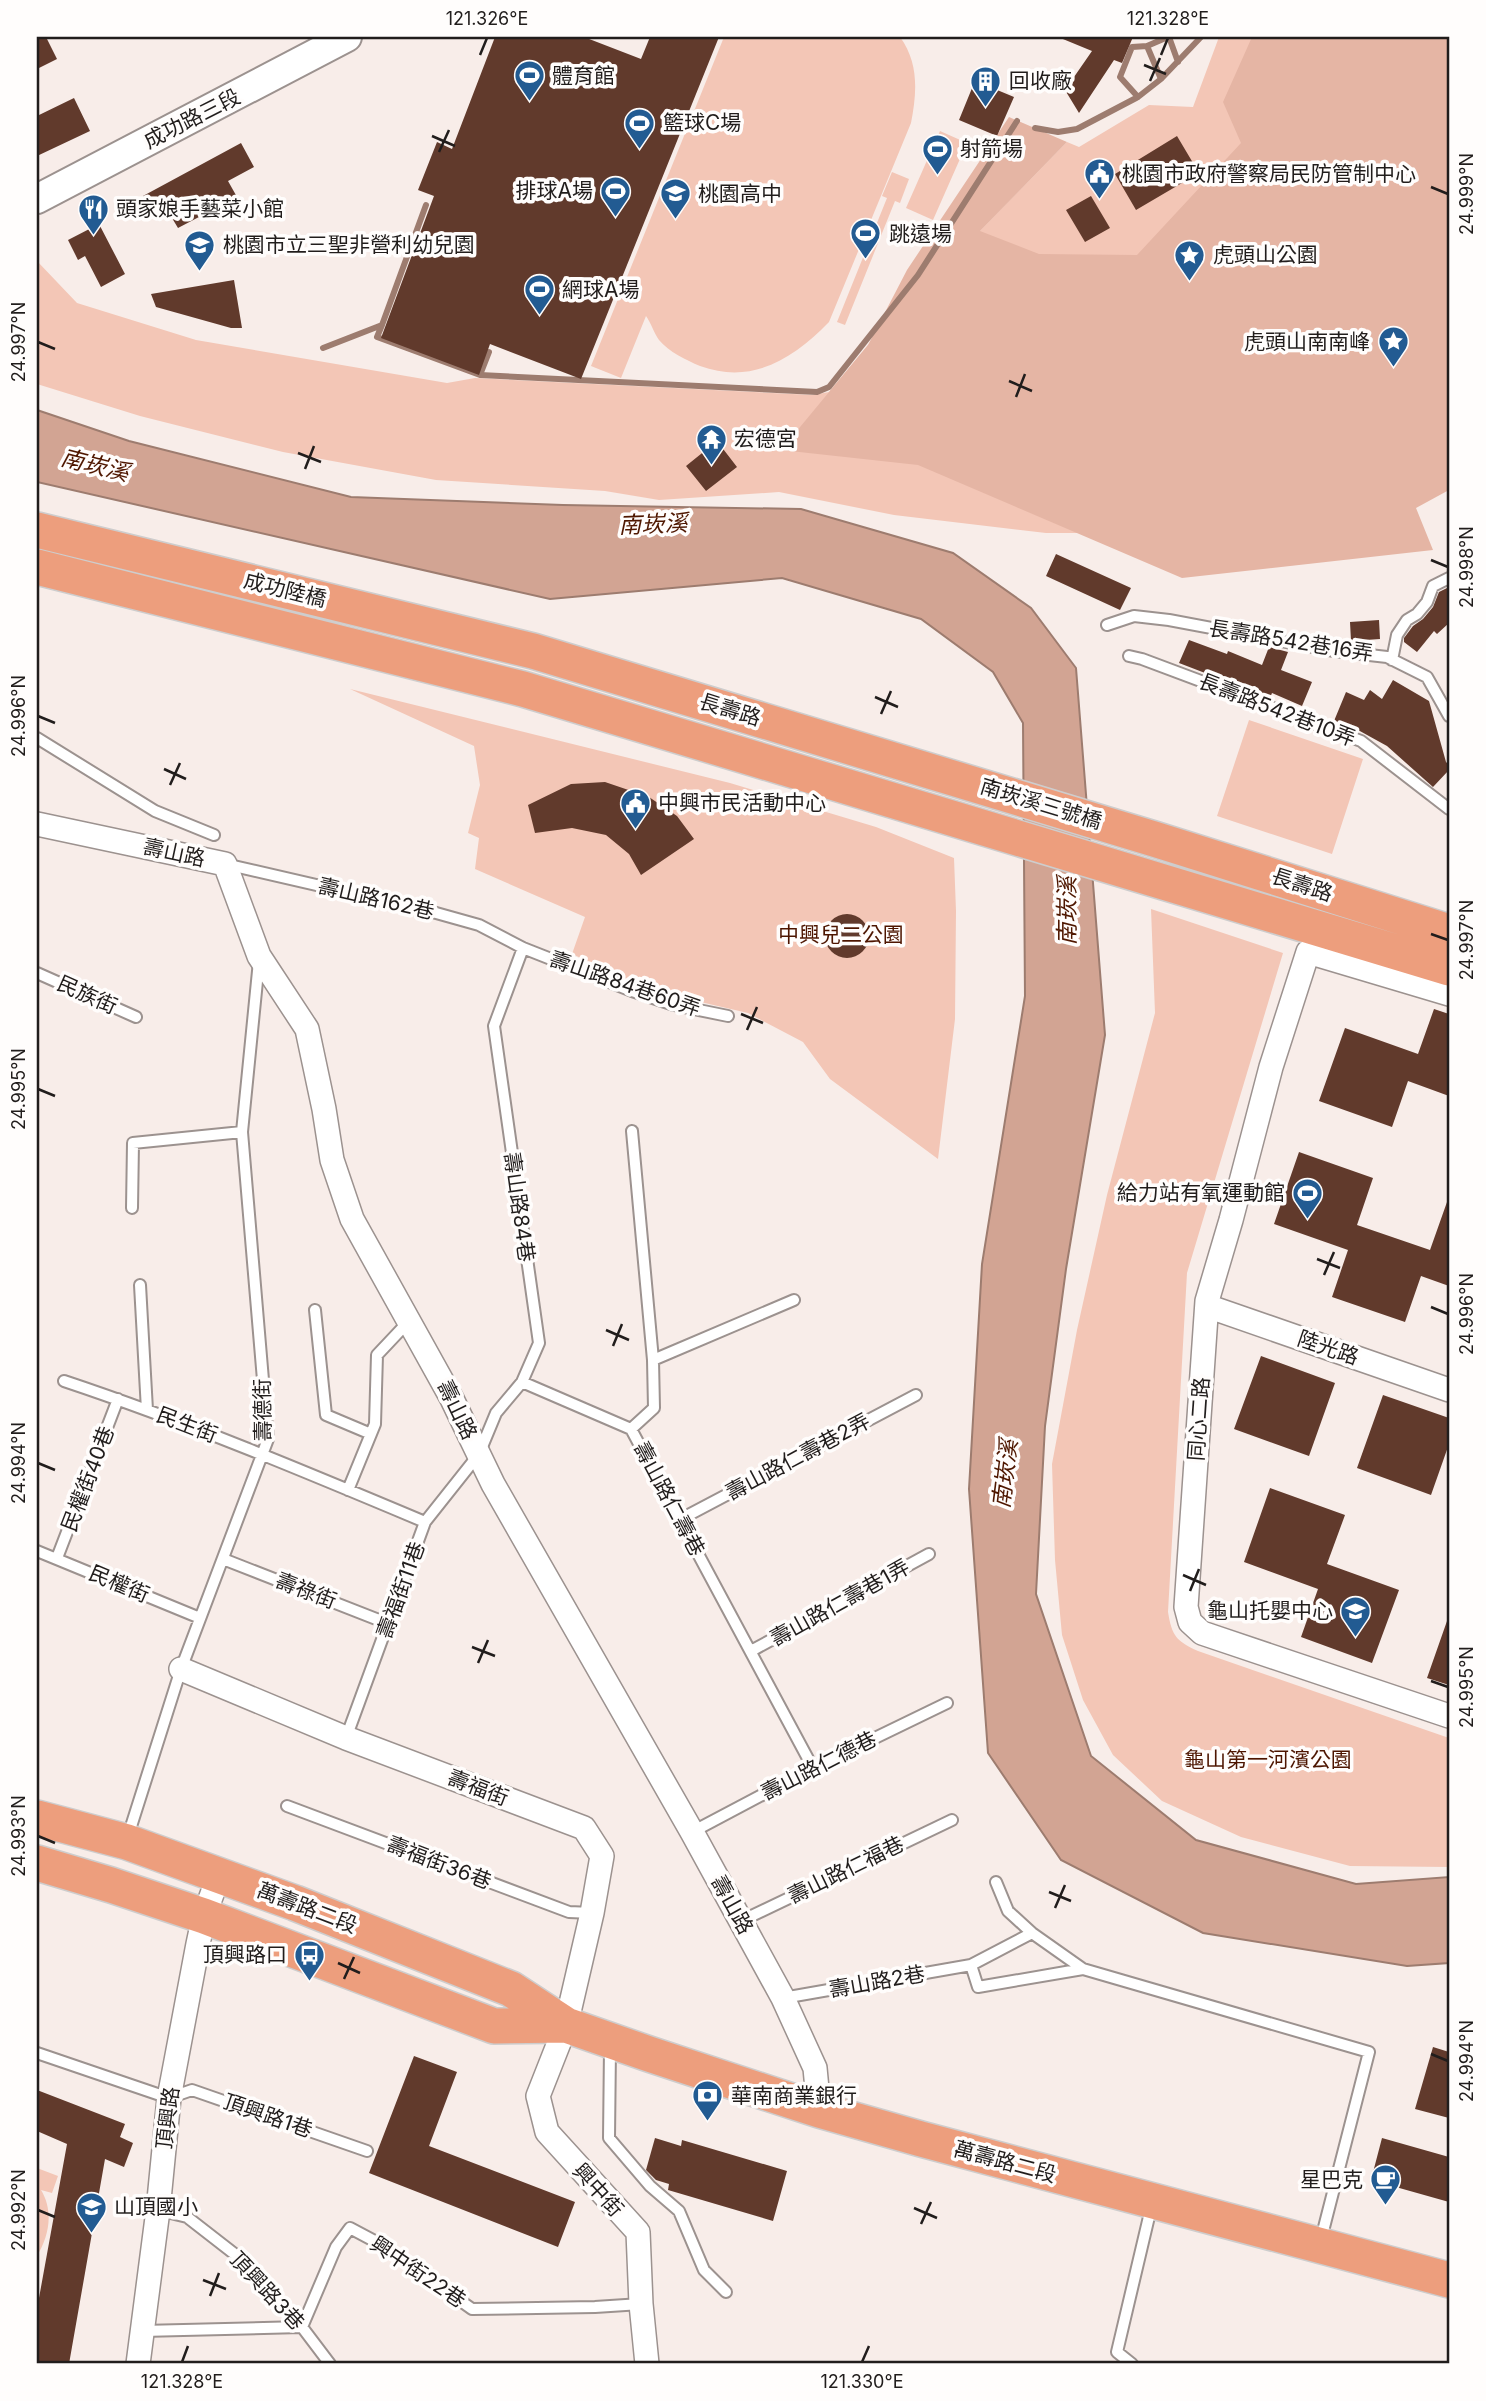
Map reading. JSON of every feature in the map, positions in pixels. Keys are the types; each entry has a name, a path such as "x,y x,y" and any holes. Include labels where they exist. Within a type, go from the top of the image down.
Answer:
{"main road":[{"name":"成功陸橋","path":"37,530 533,651"},
{"name":"成功陸橋","path":"37,568 523,689"},
{"name":"長壽路","path":"533,651 927,770"},
{"name":"長壽路","path":"523,689 915,806"},
{"name":"南崁溪三號橋","path":"927,770 1154,839"},
{"name":"南崁溪三號橋","path":"915,806 1167,881"},
{"name":"長壽路","path":"1154,839 1449,932"},
{"name":"長壽路","path":"1167,881 1449,968"},
{"name":"萬壽路二段","path":"37,1818 127,1842 219,1875 511,1989 566,2025 610,2042 818,2109 1449,2280"},
{"name":"萬壽路二段","path":"37,1863 204,1916 494,2026 566,2025"}],"street":[{"name":"成功路三段","path":"37,199 347,37"},
{"name":"壽山路","path":"37,824 199,845 225,864 259,956 307,1030 332,1160 352,1219 410,1320 493,1484 692,1832 783,1998 815,2067 818,2109"},
{"name":"同心二路","path":"1449,994 1308,952 1271,1067 1207,1303 1186,1607 1190,1622 1202,1633 1449,1716"},
{"name":"陸光路","path":"1207,1303 1449,1384"},
{"name":"陸光路","path":"1207,1303 1449,1390"},
{"name":"壽福街","path":"181,1669 346,1738 584,1828 602,1856 566,2025"},
{"name":"頂興路","path":"138,2364 169,2098 204,1916 219,1875"},
{"name":"興中街","path":"566,2025 538,2096 547,2132 638,2232 647,2364"}],"lane":[{"path":"1392,660 1397,635 1407,620 1418,614 1427,602 1433,586 1449,578"},
{"name":"長壽路542巷16弄","path":"1107,625 1134,616 1334,651 1387,657 1427,677 1449,716"},
{"name":"長壽路542巷10弄","path":"1129,656 1361,741 1449,809"},
{"path":"37,738 155,811 199,845 214,835"},
{"name":"壽山路162巷","path":"225,864 479,925 523,948"},
{"name":"壽山路84巷60弄","path":"523,948 674,1005 729,1016"},
{"name":"壽山路84巷","path":"478,1454 496,1413 522,1382 539,1343 494,1026 523,948"},
{"name":"壽德街","path":"127,1842 181,1669 268,1440 242,1132 259,956"},
{"name":"民族街","path":"37,973 136,1017"},
{"name":"壽山路仁壽巷","path":"632,1131 653,1360 654,1408 631,1429 813,1768"},
{"path":"132,1208 133,1143 242,1132"},
{"path":"140,1285 147,1410"},
{"path":"653,1360 794,1300"},
{"path":"315,1310 326,1415 371,1434"},
{"path":"348,1490 375,1424 377,1354 410,1320"},
{"name":"民生街","path":"64,1381 263,1454 425,1522"},
{"path":"522,1382 631,1429"},
{"name":"壽山路仁壽巷2弄","path":"680,1520 916,1395"},
{"name":"民權街40巷","path":"57,1558 118,1399"},
{"name":"壽福街11巷","path":"346,1738 425,1522 478,1454"},
{"name":"民權街","path":"37,1551 200,1618"},
{"name":"壽山路仁壽巷1弄","path":"751,1651 929,1554"},
{"name":"壽祿街","path":"223,1559 389,1623"},
{"name":"壽山路仁德巷","path":"692,1832 813,1768 947,1703"},
{"name":"壽福街36巷","path":"287,1806 569,1912 592,1913"},
{"name":"壽山路仁福巷","path":"741,1921 952,1820"},
{"path":"996,1882 1008,1911 1031,1933 1083,1969 1369,2052 1319,2245"},
{"name":"壽山路2巷","path":"783,1998 971,1965 1031,1933"},
{"path":"971,1965 978,1987 1083,1969"},
{"path":"610,2042 609,2138 650,2186 679,2211 704,2270 726,2292"},
{"path":"37,2053 169,2098"},
{"name":"頂興路1巷","path":"169,2098 191,2090 367,2151"},
{"path":"1132,2364 1117,2352 1153,2201"},
{"name":"頂興路3巷","path":"158,2210 187,2217 250,2266 330,2364"},
{"name":"興中街22巷","path":"302,2327 336,2248 350,2228 382,2245 472,2309 641,2304"},
{"path":"142,2331 302,2327"}],"green space":[{"path":"724,37 900,37 911,57 915,78 911,123 829,322 815,335 771,365 737,372 719,371 695,364 668,348 659,340 646,316 621,378 591,366"},
{"name":"虎頭山公園","path":"1219,37 1449,37 1118,533 1046,533 894,515 779,492 659,500 605,491 436,480 283,452 140,416 37,384 37,261 77,303 196,340 447,383 475,378 813,395 829,392 868,345 1067,142 1079,147 1149,105 1193,107"},
{"name":"射箭場","path":"940,131 967,143 933,220 906,208"},
{"name":"跳遠場","path":"892,172 909,179 900,203 895,201 845,325 837,322 887,198 882,196"},
{"name":"中興兒二公園","path":"350,689 730,783 876,827 954,858 955,1019 938,1159 830,1079 803,1042 748,1013 653,991 572,954 585,917 475,869 479,838 468,833 480,785 474,746"},
{"path":"1249,720 1363,759 1332,854 1217,816"},
{"name":"龜山第一河濱公園","path":"1151,909 1283,953 1187,1273 1168,1612 1171,1627 1180,1641 1198,1651 1449,1738 1449,1867 1350,1866 1241,1837 1162,1801 1113,1755 1083,1700 1062,1635 1055,1560 1052,1464 1077,1330 1107,1195 1155,1013"},
{"path":"37,2168 58,2176 52,2193 41,2190 49,2215 45,2240 37,2256"}],"shaded area":[{"name":"虎頭山公園","path":"1252,37 1449,37 1449,490 1416,508 1433,550 1182,578 918,465 781,450 868,345 907,270 1009,117 1067,142 980,231 1039,254 1137,255 1241,143 1223,102"}],"water":[{"name":"南崁溪","path":"37,410 129,441 351,497 563,505 801,509 953,553 1031,608 1076,668 1105,1035 1066,1269 1045,1426 1036,1594 1091,1756 1196,1840 1356,1884 1449,1877 1449,1963 1407,1966 1203,1933 1061,1860 988,1753 969,1489 982,1264 1025,996 1023,723 993,672 921,619 782,578 550,599 37,482"}],"building":[{"path":"37,37 46,37 57,59 37,69"},
{"path":"495,37 584,37 641,59 650,37 719,37 581,379 490,344 479,375 381,338 434,196 418,190 437,142 452,149"},
{"path":"1058,37 1133,37 1122,63 1114,60 1079,113 1065,90 1092,51"},
{"name":"回收廠","path":"979,71 990,87 1014,97 997,136 959,120"},
{"path":"74,98 90,131 37,156 37,116"},
{"path":"1177,136 1199,173 1136,210 1115,174"},
{"path":"241,143 254,167 228,181 237,197 178,228 169,213 156,220 143,196"},
{"path":"1091,196 1110,228 1085,242 1066,210"},
{"path":"99,224 125,274 101,287 85,256 78,260 68,240"},
{"path":"234,280 242,328 231,328 156,307 151,294"},
{"name":"宏德宮","path":"717,441 737,467 706,491 686,466"},
{"path":"1056,554 1131,588 1120,610 1046,576"},
{"path":"1449,587 1449,623 1437,634 1434,631 1417,652 1404,642 1404,638 1433,607 1439,592"},
{"path":"1379,620 1380,639 1351,641 1350,622"},
{"path":"1189,640 1227,654 1228,651 1262,665 1269,647 1288,652 1281,670 1312,682 1302,706 1272,693 1270,698 1179,663"},
{"path":"1393,680 1429,701 1449,765 1449,770 1433,787 1387,746 1334,721 1346,692 1364,700 1370,690 1382,699"},
{"name":"中興市民活動中心","path":"605,782 649,797 677,816 694,839 641,875 629,854 606,835 572,828 535,833 528,805 571,784"},
{"path":"847,914 856,915 863,920 868,927 868,945 863,952 856,957 847,958 838,957 831,952 826,945 825,936 826,927 831,920 838,915"},
{"path":"1434,1009 1449,1014 1449,1096 1408,1081 1392,1127 1319,1101 1345,1028 1418,1054"},
{"path":"1299,1152 1373,1178 1357,1225 1430,1250 1449,1202 1449,1286 1421,1276 1405,1322 1332,1297 1348,1250 1274,1224"},
{"path":"1261,1356 1335,1383 1309,1456 1234,1429"},
{"path":"1383,1395 1449,1418 1449,1444 1431,1495 1357,1468"},
{"path":"1270,1488 1345,1515 1327,1564 1399,1590 1372,1663 1301,1637 1318,1589 1244,1562"},
{"path":"1447,1621 1449,1622 1449,1685 1427,1678"},
{"path":"1433,2047 1449,2052 1449,2118 1415,2109"},
{"path":"414,2056 457,2072 429,2146 575,2202 558,2247 369,2173"},
{"path":"37,2090 125,2124 120,2137 133,2143 124,2167 105,2159 69,2364 37,2364 37,2309 67,2144 37,2131"},
{"path":"655,2138 681,2146 682,2140 787,2171 773,2221 668,2190 669,2184 656,2180 646,2170"},
{"path":"1382,2138 1449,2157 1449,2202 1371,2180"}],"waterway":[{"path":"1138,97 1120,77 1132,47 1147,46 1168,37"},
{"path":"1169,37 1178,62"},
{"path":"1035,128 1058,132 1077,129 1138,97 1161,79 1201,37"},
{"path":"1147,46 1161,79"},
{"path":"323,348 382,325 377,337 480,375 817,392 829,387 918,275 1017,121"},
{"path":"382,325 426,205"},
{"path":"480,375 489,352"}],"place":[{"name":"體育館","path":"529,103"},
{"name":"回收廠","path":"986,108"},
{"name":"籃球C場","path":"640,150"},
{"name":"射箭場","path":"937,176"},
{"name":"桃園市政府警察局民防管制中心","path":"1099,201"},
{"name":"排球A場","path":"616,218"},
{"name":"桃園高中","path":"675,221"},
{"name":"頭家娘手藝菜小館","path":"93,236"},
{"name":"跳遠場","path":"866,261"},
{"name":"桃園市立三聖非營利幼兒園","path":"200,272"},
{"name":"虎頭山公園","path":"1190,282"},
{"name":"網球A場","path":"539,317"},
{"name":"虎頭山南南峰","path":"1393,369"},
{"name":"宏德宮","path":"711,466"},
{"name":"中興市民活動中心","path":"635,830"},
{"name":"給力站有氧運動館","path":"1308,1220"},
{"name":"龜山托嬰中心","path":"1356,1638"},
{"name":"頂興路口","path":"310,1982"},
{"name":"華南商業銀行","path":"708,2123"},
{"name":"星巴克","path":"1386,2207"},
{"name":"山頂國小","path":"91,2234"}]}
